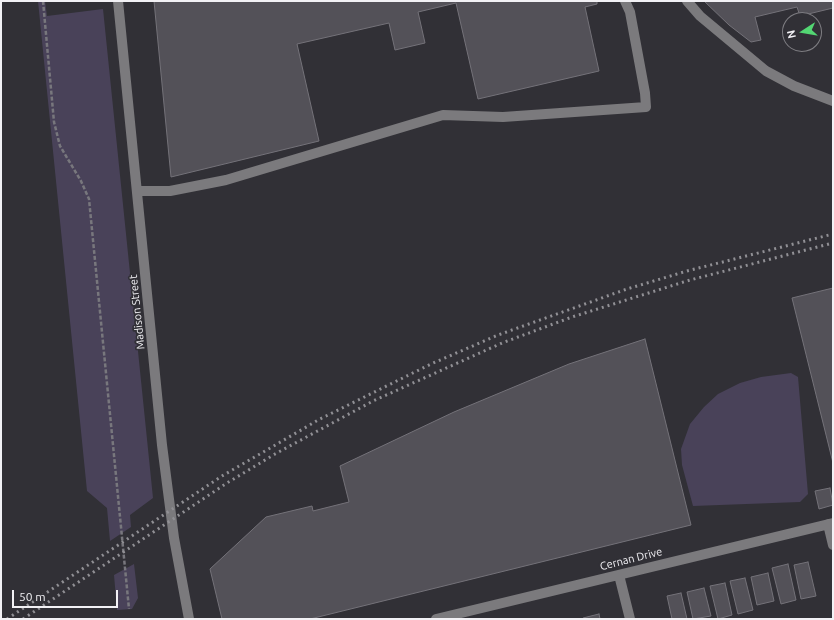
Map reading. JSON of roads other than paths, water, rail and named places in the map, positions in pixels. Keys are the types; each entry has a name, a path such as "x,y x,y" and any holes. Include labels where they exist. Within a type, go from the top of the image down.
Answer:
{"street":[{"name":"Madison Street","path":"118,1 162,445 174,538 189,619"},
{"path":"137,191 170,191 226,180 443,115 503,117 646,107 645,93 630,12 625,1"},
{"path":"687,1 700,16 766,71 794,86 833,101"},
{"path":"830,524 833,545"},
{"name":"Cernan Drive","path":"436,619 830,524"},
{"path":"620,575 630,619"}],"railway":[{"path":"7,619 222,476 320,419 431,364 498,335 627,289 687,271 833,234"},
{"path":"23,619 227,483 275,454 373,401 502,343 572,317 690,280 833,243"}]}
